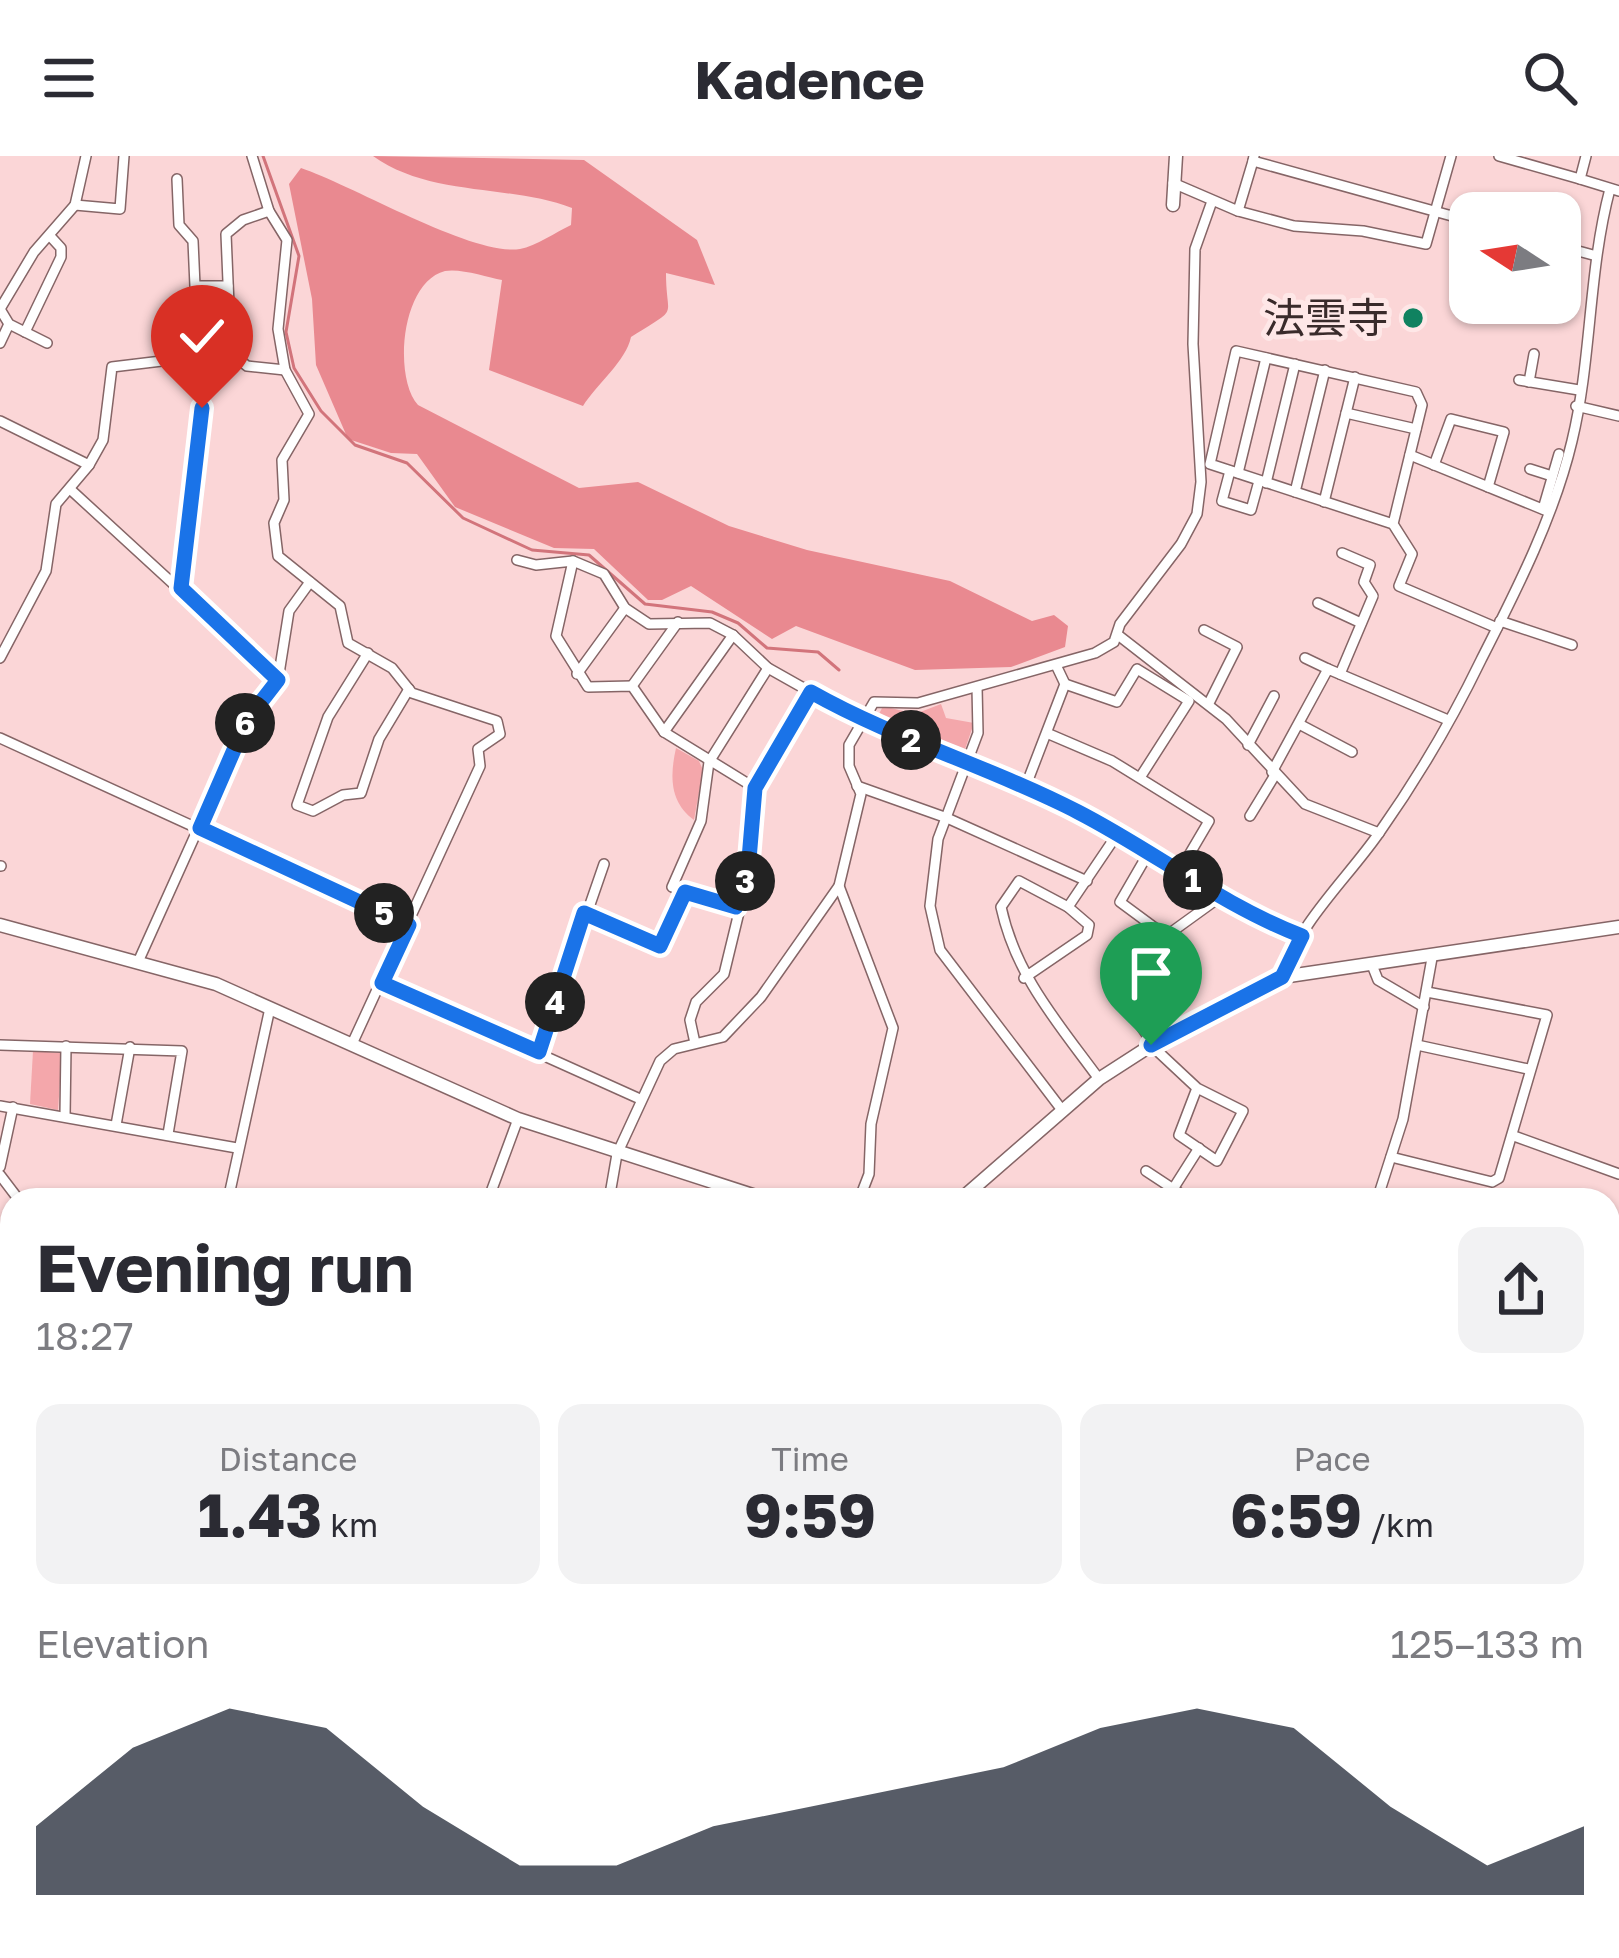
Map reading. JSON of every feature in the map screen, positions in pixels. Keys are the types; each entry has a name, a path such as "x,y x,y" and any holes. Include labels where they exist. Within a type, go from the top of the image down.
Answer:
{"street":[{"path":"47,343 9,324 0,309 34,252 75,205 86,156"},
{"path":"75,205 120,209 124,156"},
{"path":"251,156 269,212 287,240 278,329 285,370 309,414 284,450 284,500 274,523 278,556 340,606 348,644 392,668 409,689 497,721 500,734 478,749 480,766 352,1044"},
{"path":"1173,205 1176,156"},
{"path":"1173,183 1211,204 1294,226 1363,231 1426,244 1451,156"},
{"path":"1282,977 1302,936 1379,833 1448,721 1499,624 1573,436 1593,255 1614,190 1501,156"},
{"path":"1580,179 1586,156"},
{"path":"1238,211 1253,158 1449,216"},
{"path":"177,179 179,225 194,241 195,286 228,286"},
{"path":"611,1188 617,1154 660,1061 695,1043 723,1037 839,886 861,794 849,745 874,702 883,698 918,703 1095,653 1118,635 1120,624 1181,544 1197,514 1201,482 1193,344 1195,249 1211,204"},
{"path":"269,212 226,234 231,353 247,366 285,370"},
{"path":"1603,214 1619,219"},
{"path":"25,332 61,257 61,248 50,236"},
{"path":"1581,252 1593,255"},
{"path":"0,343 9,324"},
{"path":"1393,524 1422,404 1416,392 1236,351 1209,452 1210,464 1393,524 1412,554 1399,586 1499,624 1572,645"},
{"path":"1534,353 1524,381 1579,390"},
{"path":"1266,358 1222,501 1251,510 1295,364"},
{"path":"0,658 46,571 53,512 103,440 112,367 170,360"},
{"path":"1295,493 1324,370"},
{"path":"1324,502 1355,377"},
{"path":"1576,406 1619,416"},
{"path":"181,588 202,408"},
{"path":"1346,412 1416,429"},
{"path":"1434,465 1451,419 1504,432 1488,487"},
{"path":"0,421 89,465"},
{"path":"1545,510 1559,454"},
{"path":"1410,455 1545,510"},
{"path":"1530,469 1552,476"},
{"path":"71,490 278,680"},
{"path":"1340,674 1372,596 1364,582 1370,566 1342,553"},
{"path":"517,560 536,565 573,561 604,574 625,608 649,624 710,622 733,635 768,668 862,721 967,762 1118,833 1220,897 1302,936"},
{"path":"573,561 556,635 588,687 632,686"},
{"path":"138,962 247,720 278,680 289,611 310,582"},
{"path":"1318,603 1361,623"},
{"path":"577,674 625,608"},
{"path":"632,686 679,621"},
{"path":"1204,630 1237,647 1209,704"},
{"path":"664,732 733,635"},
{"path":"1118,635 1209,704 1316,811 1352,819 1379,833"},
{"path":"368,653 328,717 296,806 314,811 343,794 361,793 379,739 409,689"},
{"path":"1306,658 1448,721"},
{"path":"1056,665 1065,683 1118,702 1137,669 1189,701 1141,776"},
{"path":"736,907 672,887 701,821 709,761 768,668"},
{"path":"1250,816 1328,669"},
{"path":"1025,788 1065,683"},
{"path":"632,686 664,732 755,788"},
{"path":"977,687 978,733 938,839 930,906 940,950 1062,1110"},
{"path":"695,1043 690,1020 696,1002 724,974 748,871 755,788 811,692"},
{"path":"1248,745 1274,696"},
{"path":"1299,724 1352,752"},
{"path":"1048,734 1141,776 1209,821 1179,872"},
{"path":"0,738 409,925"},
{"path":"857,786 947,818 1087,880"},
{"path":"1068,907 1118,833"},
{"path":"1149,852 1120,902 1166,936 1220,897"},
{"path":"539,1052 604,864"},
{"path":"1024,978 1087,935 1089,926 1068,907 1019,881 1001,907 1024,978 1099,1079"},
{"path":"839,886 893,1028 871,1124 869,1174 864,1188"},
{"path":"584,913 660,946 685,892"},
{"path":"0,925 216,984 518,1119 729,1188"},
{"path":"974,1188 1099,1079 1152,1045 1282,977 1619,927"},
{"path":"1381,1188 1417,1045 1432,958"},
{"path":"1372,965 1378,980 1424,1007"},
{"path":"382,983 640,1099"},
{"path":"1113,986 1152,1045 1197,1088 1244,1111 1217,1161 1179,1135 1197,1088"},
{"path":"1391,1157 1492,1183 1499,1178 1546,1015 1427,992"},
{"path":"230,1188 270,1008"},
{"path":"1417,1045 1528,1069"},
{"path":"0,1046 182,1051 168,1134"},
{"path":"65,1115 66,1046"},
{"path":"116,1125 130,1047"},
{"path":"0,1106 237,1148"},
{"path":"0,1171 13,1107"},
{"path":"492,1188 518,1119"},
{"path":"1514,1136 1619,1174"},
{"path":"1175,1188 1199,1148"},
{"path":"1146,1171 1171,1188"}],"shaded area":[{"path":"373,156 584,160 697,240 715,285 666,273 667,311 631,337 617,364 583,406 489,370 502,280 445,271 419,293 406,332 405,374 418,405 579,488 638,482 729,526 807,550 950,581 1032,621 1054,615 1068,626 1065,647 1011,667 915,670 796,626 772,639 691,586 662,600 648,600 594,549 554,548 455,507 417,454 391,453 348,439 316,365 312,299 289,184 301,168 444,231 499,249 526,247 571,225 572,208 419,178"},
{"path":"941,704 946,718 974,723 964,752 877,718 883,706 915,714"},
{"path":"676,748 699,761 703,770 694,820 680,805 673,787"},
{"path":"33,1051 62,1053 58,1110 30,1104"}],"waterway":[{"path":"263,156 299,256 286,332 294,368 321,411 355,445 407,463 463,518 532,550 589,555 645,604 712,612 738,623 767,648 818,652 839,670"}],"place":[{"name":"法雲寺","path":"1413,318"}],"route":[{"path":"202,408 181,588 278,680 268,699 247,720 200,828 409,925 382,983 539,1052 584,913 660,946 685,892 736,907 748,871 749,807 755,788 811,692 862,721 1072,809 1220,897 1302,936 1282,977 1151,1045"}]}
